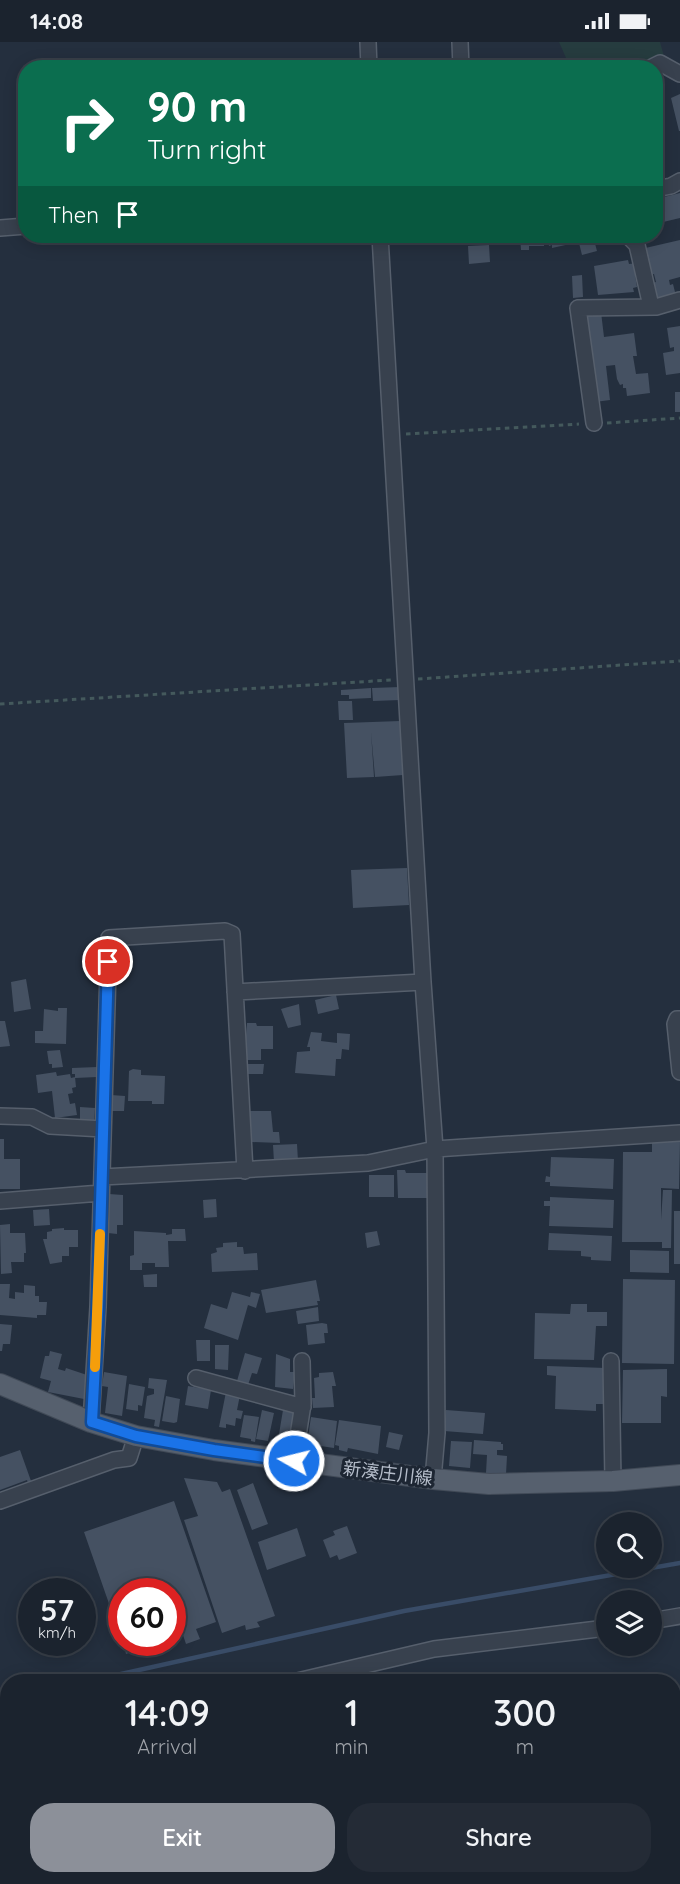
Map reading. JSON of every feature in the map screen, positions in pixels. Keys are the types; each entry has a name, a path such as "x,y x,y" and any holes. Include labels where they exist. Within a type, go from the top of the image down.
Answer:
{"main road":[{"name":"新湊庄川線","path":"0,1384 92,1422 136,1436 294,1461 489,1484 613,1481 680,1474"}],"street":[{"path":"368,42 369,60"},
{"path":"460,42 461,60"},
{"path":"663,65 680,74"},
{"path":"663,188 680,181"},
{"path":"0,228 18,227"},
{"path":"380,243 423,981 435,1149 437,1433 433,1479"},
{"path":"634,243 637,246 651,306"},
{"path":"594,423 578,308 651,306 680,300"},
{"path":"92,1422 109,938 225,932 231,934 245,1172"},
{"path":"235,992 423,981"},
{"path":"680,1019 677,1019 675,1024 680,1063"},
{"path":"0,1116 32,1117 50,1126 103,1129"},
{"path":"102,1177 245,1172 368,1163 435,1149 680,1132"},
{"path":"0,1201 101,1193"},
{"path":"294,1461 303,1407 302,1360"},
{"path":"611,1361 613,1481"},
{"path":"196,1378 303,1407"},
{"path":"0,1501 114,1460 129,1458 136,1436"},
{"path":"662,1619 680,1616"},
{"path":"327,1674 434,1649 596,1629"}],"path":[{"path":"393,435 680,418"},
{"path":"0,704 680,661"}],"green space":[{"path":"559,42 660,42 665,60 663,60 567,60"}],"building":[{"path":"680,94 680,131 679,131 671,98"},
{"path":"680,193 680,218 663,222 664,197"},
{"path":"680,240 680,277 669,280 670,285 673,284 676,296 657,300 649,284 656,282 654,274 650,275 641,249"},
{"path":"520,243 544,243 544,246 529,246 529,250 521,250"},
{"path":"548,243 570,244 552,248 552,245 549,246"},
{"path":"579,243 595,243 597,251 582,255"},
{"path":"489,245 490,262 469,264 468,246"},
{"path":"628,260 629,264 637,263 639,274 635,275 637,287 633,288 634,292 598,295 594,266"},
{"path":"582,275 583,297 573,298 572,276"},
{"path":"601,312 604,337 634,333 637,356 633,356 636,374 648,373 650,393 627,396 626,388 623,388 623,384 620,385 617,379 615,365 606,366 610,400 595,402 585,314"},
{"path":"680,326 680,373 666,375 663,353 674,351 674,347 670,348 667,328"},
{"path":"675,392 680,392 680,412 675,412"},
{"path":"400,687 400,700 373,701 372,688"},
{"path":"371,688 371,698 349,699 349,695 341,695 341,690"},
{"path":"338,701 352,701 353,720 339,720"},
{"path":"400,721 403,775 375,777 371,732 374,777 347,778 344,723"},
{"path":"407,868 409,905 353,908 351,870"},
{"path":"26,979 31,1009 14,1012 11,982"},
{"path":"336,995 339,1009 318,1014 315,1000"},
{"path":"299,1004 301,1025 288,1028 281,1009"},
{"path":"58,1008 67,1008 66,1044 35,1043 35,1031 43,1031 44,1009 58,1011"},
{"path":"0,1021 5,1021 10,1046 0,1047"},
{"path":"247,1023 256,1023 257,1026 273,1026 273,1049 261,1049 261,1060 244,1060"},
{"path":"311,1032 322,1033 321,1041 337,1043 337,1033 350,1034 349,1050 342,1049 341,1059 336,1059 335,1076 295,1073 297,1052 310,1051 310,1047 307,1047"},
{"path":"60,1050 63,1067 52,1068 47,1051"},
{"path":"248,1064 264,1064 263,1074 247,1074"},
{"path":"97,1067 97,1077 75,1078 75,1074 72,1074 72,1068"},
{"path":"141,1070 141,1075 165,1076 164,1104 152,1104 152,1101 128,1101 129,1071"},
{"path":"56,1072 57,1076 70,1074 71,1078 75,1077 76,1087 72,1088 73,1093 68,1094 70,1104 75,1103 77,1115 55,1118 52,1091 38,1093 36,1075"},
{"path":"111,1095 125,1096 124,1111 111,1111"},
{"path":"80,1107 95,1108 94,1121 80,1120"},
{"path":"250,1111 271,1111 273,1132 279,1132 280,1143 252,1142 252,1137 249,1137 248,1114"},
{"path":"0,1139 4,1139 4,1159 20,1159 20,1189 0,1189"},
{"path":"652,1141 680,1141 679,1189 661,1188 661,1220 663,1190 672,1190 671,1248 662,1248 662,1242 622,1242 623,1152 652,1152"},
{"path":"297,1144 298,1161 274,1162 273,1145"},
{"path":"551,1157 614,1159 613,1189 550,1186 550,1182 545,1182 546,1176 550,1177"},
{"path":"397,1170 405,1170 406,1173 428,1173 428,1198 398,1198"},
{"path":"369,1175 394,1175 394,1197 369,1197"},
{"path":"109,1194 123,1195 123,1225 117,1225 117,1234 108,1233"},
{"path":"550,1197 614,1200 613,1228 549,1226 550,1206 544,1206 544,1201 550,1201"},
{"path":"216,1199 217,1217 204,1218 203,1200"},
{"path":"49,1209 50,1225 34,1226 33,1210"},
{"path":"674,1211 680,1211 680,1264 674,1264"},
{"path":"10,1224 10,1233 25,1233 26,1253 24,1253 24,1262 11,1262 12,1273 1,1274 0,1225"},
{"path":"64,1228 64,1230 78,1230 78,1247 69,1247 69,1256 62,1256 62,1262 50,1264 43,1239 47,1239 47,1232 52,1229"},
{"path":"172,1229 185,1229 186,1241 168,1241 169,1267 155,1267 155,1263 142,1263 142,1270 130,1270 130,1256 134,1255 134,1231 166,1233 166,1235 172,1234"},
{"path":"377,1231 380,1245 367,1248 365,1233"},
{"path":"549,1233 612,1236 611,1261 591,1260 591,1257 581,1256 581,1251 548,1250"},
{"path":"237,1242 237,1247 243,1247 244,1254 257,1253 258,1270 212,1272 211,1254 217,1252 216,1248 223,1247 223,1243"},
{"path":"630,1250 669,1251 669,1273 630,1272"},
{"path":"157,1274 157,1287 144,1287 143,1275"},
{"path":"623,1279 675,1280 674,1364 622,1363"},
{"path":"316,1280 320,1301 317,1301 318,1305 266,1313 261,1290"},
{"path":"0,1284 10,1284 9,1298 15,1299 15,1292 24,1293 24,1285 35,1286 35,1296 39,1296 39,1302 47,1302 46,1315 37,1315 37,1318 0,1315"},
{"path":"232,1292 250,1297 251,1292 260,1294 256,1308 248,1305 238,1340 204,1328 211,1304 227,1309"},
{"path":"571,1304 587,1304 587,1312 607,1312 607,1326 596,1326 594,1360 534,1359 535,1313 570,1314"},
{"path":"318,1307 319,1321 298,1324 296,1311"},
{"path":"0,1324 12,1325 10,1344 3,1344 2,1351 0,1351"},
{"path":"327,1324 328,1333 324,1333 325,1343 308,1345 306,1325"},
{"path":"196,1340 210,1340 210,1361 197,1361"},
{"path":"215,1345 229,1345 228,1370 215,1369"},
{"path":"50,1351 62,1354 58,1369 65,1371 66,1368 87,1375 84,1399 48,1392 51,1381 40,1378 45,1356 49,1356"},
{"path":"245,1353 262,1358 257,1374 252,1373 248,1385 237,1381"},
{"path":"276,1354 290,1359 290,1372 295,1372 293,1389 275,1387"},
{"path":"547,1366 606,1368 605,1404 596,1404 596,1411 555,1409 556,1376 547,1375"},
{"path":"667,1369 667,1397 661,1396 661,1423 622,1423 623,1370"},
{"path":"104,1372 127,1376 122,1416 105,1413 108,1387 102,1386"},
{"path":"333,1372 336,1386 332,1386 334,1407 313,1408 314,1378 319,1377 319,1373"},
{"path":"149,1378 167,1380 159,1427 154,1426 155,1420 144,1418 147,1396 154,1394 154,1389 148,1388"},
{"path":"129,1384 145,1387 142,1406 138,1405 138,1411 126,1409"},
{"path":"188,1386 211,1390 208,1409 185,1405"},
{"path":"226,1392 240,1395 237,1410 243,1411 241,1419 236,1418 235,1426 226,1424 226,1428 219,1427"},
{"path":"166,1396 180,1399 177,1422 162,1421"},
{"path":"262,1410 274,1413 268,1441 256,1439"},
{"path":"283,1410 297,1414 293,1437 279,1434"},
{"path":"446,1410 485,1413 483,1434 444,1431"},
{"path":"244,1415 259,1417 255,1442 240,1437"},
{"path":"311,1417 337,1421 334,1448 307,1444"},
{"path":"339,1420 381,1426 378,1454 348,1448 347,1452 339,1450 339,1446 335,1445"},
{"path":"389,1432 403,1435 399,1450 386,1447"},
{"path":"474,1440 503,1444 503,1450 497,1450 497,1455 507,1456 506,1474 486,1473 487,1455 473,1454"},
{"path":"451,1441 472,1442 470,1468 449,1466"},
{"path":"20,1450 31,1481 28,1483 27,1480 0,1490 0,1457"},
{"path":"184,1478 217,1482 222,1492 230,1489 275,1616 257,1622 260,1627 246,1630 245,1625 222,1633 184,1520 198,1516"},
{"path":"253,1483 268,1524 252,1530 237,1490"},
{"path":"174,1501 216,1622 196,1629 200,1639 186,1644 186,1578 108,1578 108,1601 84,1532"},
{"path":"347,1526 357,1553 339,1560 337,1555 330,1558 323,1540 335,1535 333,1531"},
{"path":"297,1528 306,1556 267,1570 258,1542"}],"waterway":[{"path":"121,1674 404,1611 680,1563"}],"slow traffic":[{"path":"95,1367 100,1234"}],"route":[{"path":"108,962 98,1307 92,1422 136,1436 294,1461"}]}
